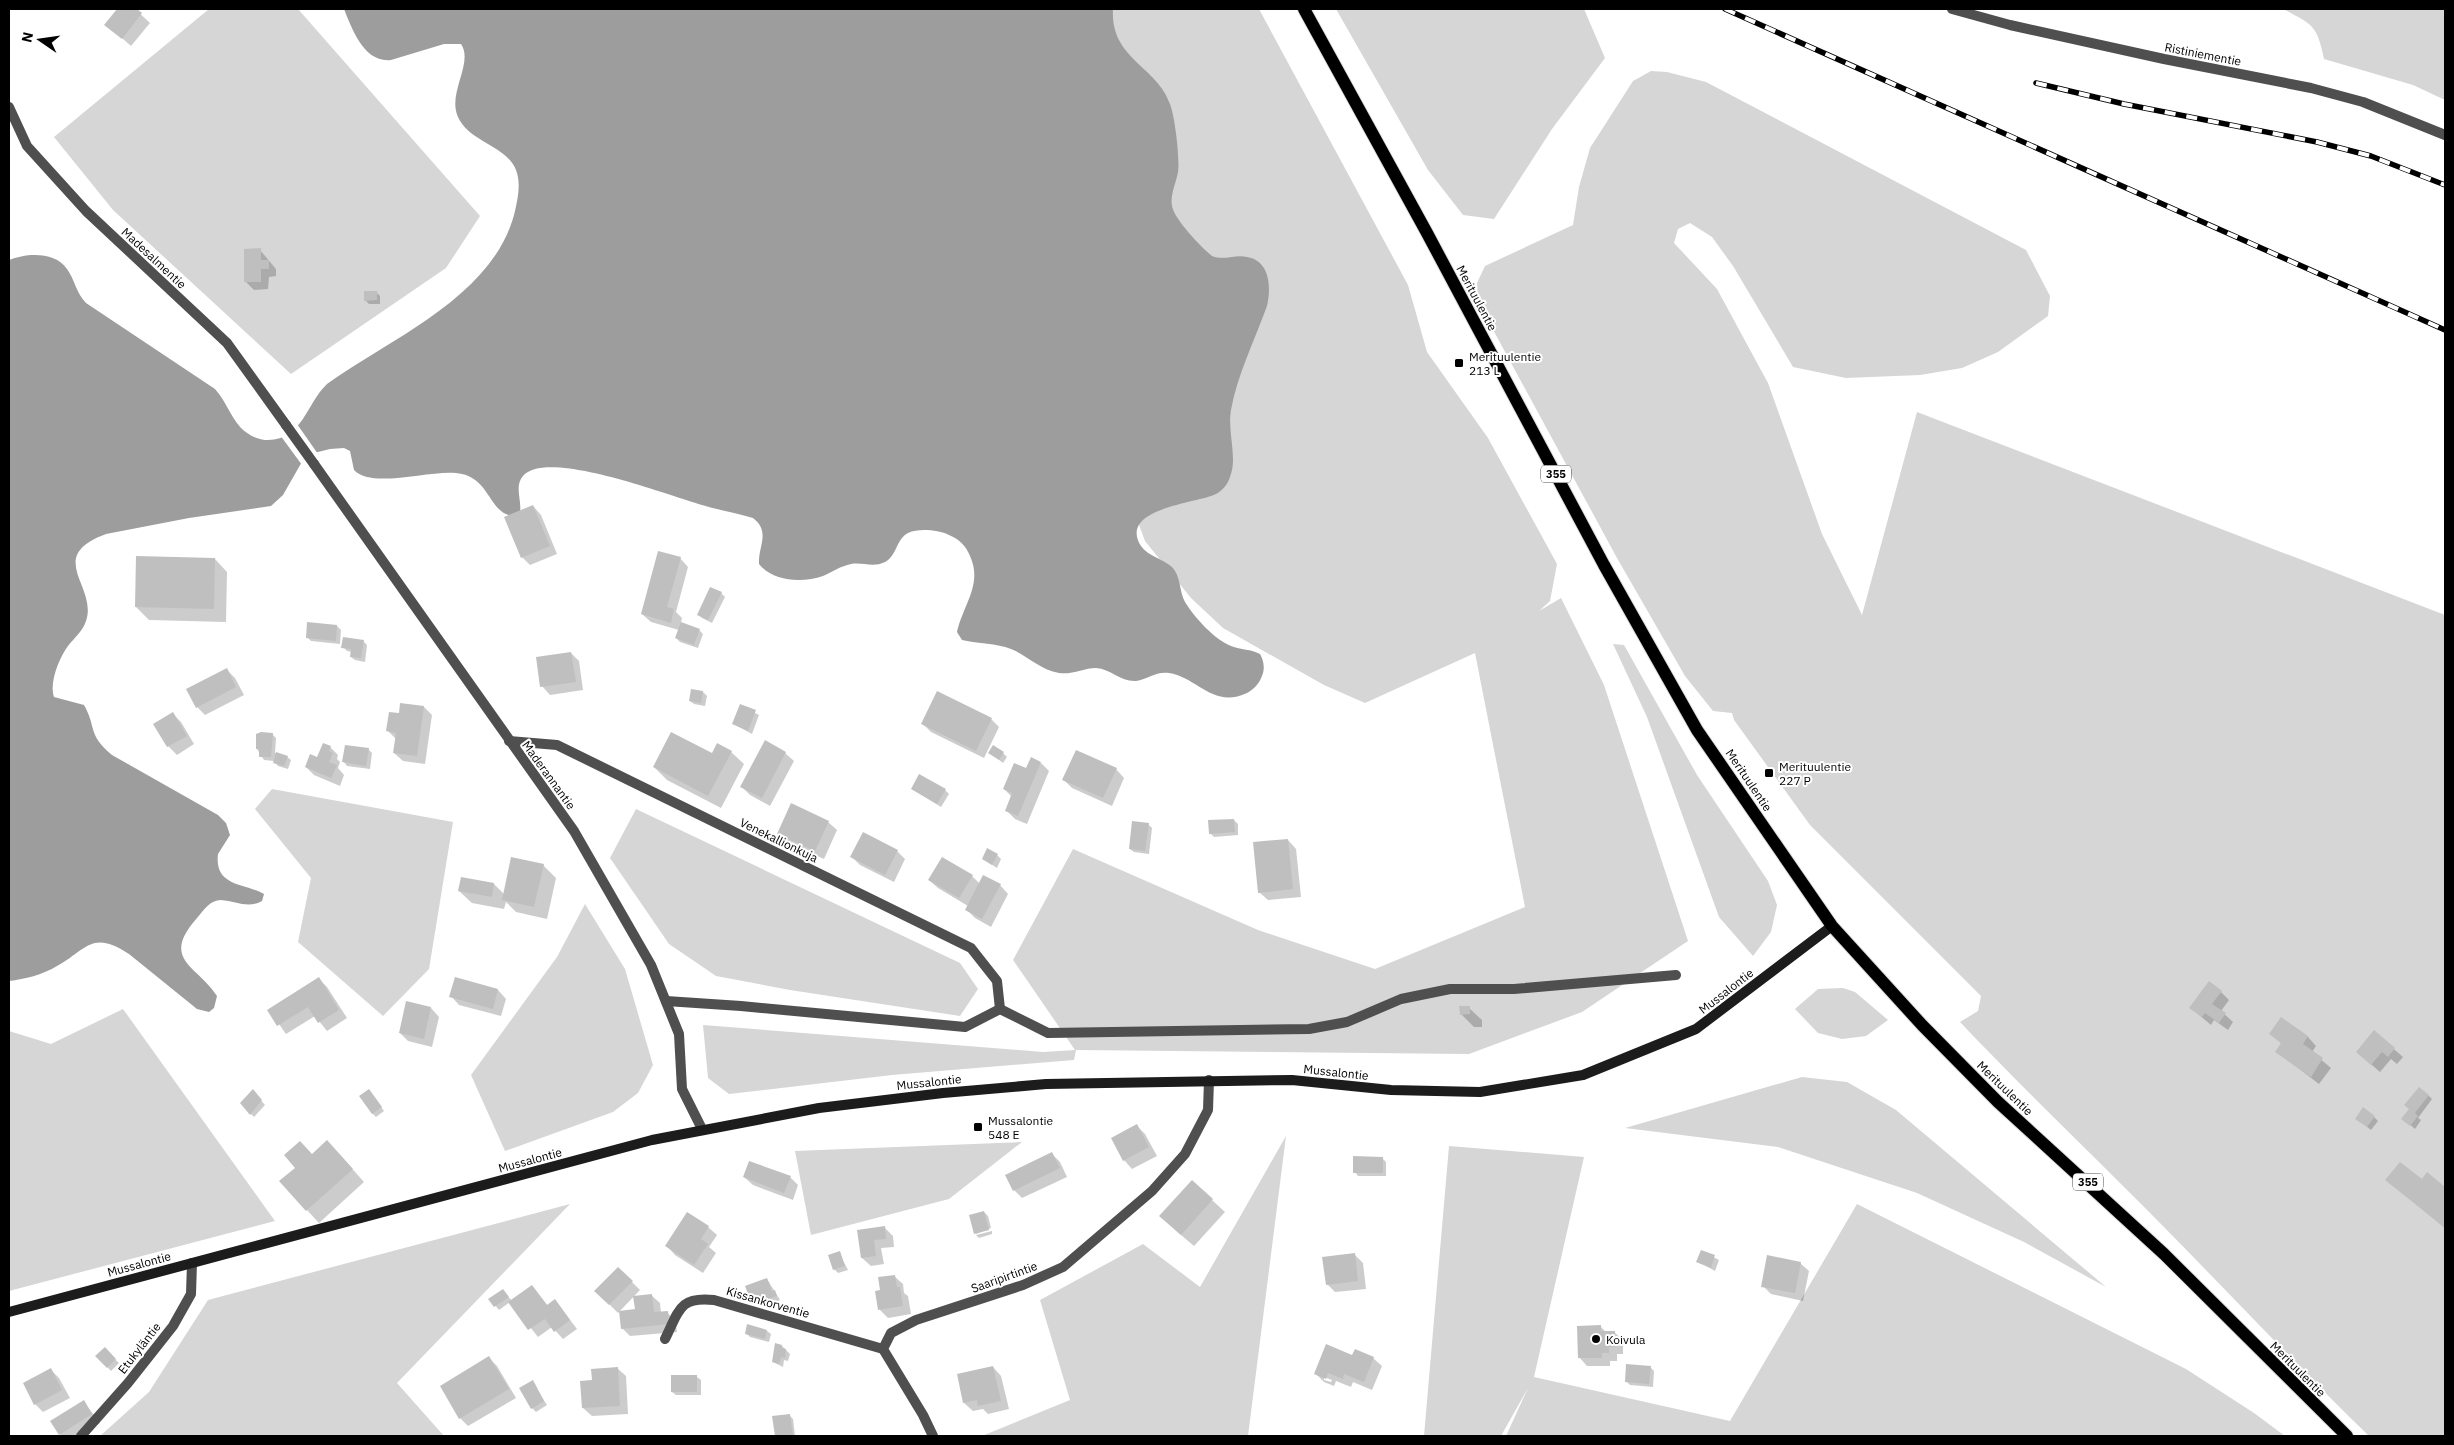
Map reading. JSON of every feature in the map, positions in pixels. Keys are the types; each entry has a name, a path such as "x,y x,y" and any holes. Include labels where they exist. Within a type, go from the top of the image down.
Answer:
{"main road":[{"name":"Merituulentie","path":"1304,9 1427,233 1604,565 1697,730 1832,926 1922,1025 1998,1102 2157,1248 2347,1436"},
{"name":"Mussalontie","path":"9,1312 642,1142 819,1108 942,1092 1046,1084 1292,1080 1391,1090 1480,1092 1583,1075 1696,1030 1832,926"}],"street":[{"name":"Ristiniementie","path":"1952,9 2019,28 2311,88 2363,102 2445,135"},
{"name":"Madesalmentie","path":"9,107 27,146 86,211 227,343 314,464"},
{"name":"Maderannantie","path":"314,464 574,831 651,964 679,1034 682,1089 702,1129"},
{"name":"Venekallionkuja","path":"509,741 557,745 971,948 997,981 1000,1009"},
{"path":"666,1001 741,1006 965,1027 1000,1009 1048,1033 1309,1029 1347,1022 1401,999 1450,989 1514,989 1676,975"},
{"name":"Saaripirtintie","path":"883,1349 891,1334 916,1320 1024,1285 1063,1267 1152,1190 1185,1154 1208,1110 1209,1080"},
{"name":"Etukyläntie","path":"81,1436 128,1383 173,1326 190,1294 192,1263"},
{"name":"Kissankorventie","path":"665,1339 681,1307 697,1298 714,1300 883,1349"},
{"path":"883,1349 923,1415 933,1436"}],"shaded area":[{"path":"209,9 298,9 480,216 446,268 291,374 113,210 54,137"},
{"path":"344,9 1113,9 1114,26 1119,40 1126,51 1164,91 1172,110 1178,148 1178,172 1172,193 1174,212 1195,240 1212,256 1221,258 1243,256 1255,260 1261,264 1268,277 1269,292 1267,306 1242,371 1231,410 1230,427 1233,461 1228,482 1216,494 1178,504 1150,515 1140,523 1137,533 1141,546 1144,549 1168,564 1175,571 1185,602 1205,627 1231,646 1260,654 1264,668 1258,684 1247,693 1235,697 1224,697 1215,695 1188,680 1169,673 1160,673 1131,681 1096,668 1059,673 1046,669 1005,647 962,640 957,632 971,594 974,576 973,566 968,552 962,543 945,533 928,530 912,531 901,539 892,556 881,564 851,564 823,576 807,580 780,578 765,570 759,564 763,534 758,523 753,518 702,505 637,484 581,470 556,467 536,469 523,476 520,480 520,512 512,516 498,508 476,480 467,476 445,473 402,478 373,478 362,475 354,470 350,451 344,448 330,449 314,453 303,460 283,495 271,506 189,518 106,534 88,543 78,552 76,562 77,573 88,608 86,621 58,664 53,685 54,697 84,705 99,742 112,755 218,815 226,823 230,835 218,854 218,865 221,873 232,882 264,894 262,901 252,904 217,900 205,909 186,932 182,944 182,953 192,969 209,985 217,996 214,1008 209,1012 197,1009 129,954 106,943 90,945 45,972 9,981 9,260 24,256 40,255 48,256 62,263 86,303 215,389 237,423 247,433 264,440 280,438 289,434 297,427 327,384 438,312 464,291 486,267 504,241 515,211 518,196 518,175 511,162 496,149 470,132 458,117 456,98 464,60 461,44 444,44 391,60 382,59 373,56 360,43"},
{"path":"1057,9 1259,9 1408,285 1427,352 1488,438 1557,564 1550,601 1539,611 1561,598 1604,685 1688,941 1582,1012 1469,1054 1076,1050 1074,1060 892,1075 729,1094 708,1078 703,1025 1043,1052 1075,1050 1013,960 1073,849 1258,930 1375,969 1525,907 1475,653 1365,703 1324,685 1223,628 1191,598 1145,541 1125,487"},
{"path":"1336,9 1584,9 1605,58 1552,129 1494,219 1463,215 1428,170"},
{"path":"2283,9 2445,9 2445,100 2413,85 2324,59 2319,39 2312,27"},
{"path":"1651,71 1667,72 1706,82 2026,250 2050,296 2048,316 1998,352 1962,368 1920,375 1846,378 1793,367 1733,266 1712,237 1690,223 1678,229 1674,243 1717,289 1768,383 1822,534 1862,615 1917,412 2445,615 2445,1436 2369,1436 2337,1405 1960,1022 1978,1011 1981,996 1810,825 1734,720 1732,713 1713,711 1685,676 1617,558 1478,302 1477,283 1485,266 1573,225 1579,187 1590,148 1633,81"},
{"path":"1613,644 1624,645 1697,775 1768,881 1777,905 1771,932 1753,956 1719,917 1647,717"},
{"path":"272,789 453,822 429,969 383,1016 298,942 311,878 255,809"},
{"path":"636,809 960,963 978,989 960,1016 790,990 716,976 669,944 610,858"},
{"path":"585,904 625,969 653,1065 638,1093 613,1112 505,1151 471,1075 557,957"},
{"path":"1843,988 1855,992 1888,1020 1866,1036 1842,1039 1818,1033 1795,1009 1818,989"},
{"path":"123,1009 275,1221 9,1291 9,1031 51,1044"},
{"path":"1802,1077 1847,1082 1896,1110 2106,1287 2024,1242 1917,1193 1778,1147 1625,1128"},
{"path":"1286,1136 1248,1436 982,1436 1070,1400 1040,1300 1143,1244 1200,1287"},
{"path":"1022,1142 949,1199 811,1235 795,1151"},
{"path":"1449,1146 1584,1157 1534,1377 1730,1421 1857,1204 2186,1369 2254,1413 2285,1436 1506,1436 1528,1388 1501,1436 1424,1436"},
{"path":"570,1204 397,1383 444,1436 100,1436 149,1392 208,1300"}],"pier":[{"path":"297,424 318,454 302,465 280,435"}],"building":[{"path":"117,9 137,9 142,13 122,39 104,25"},
{"path":"261,248 261,260 269,260 269,269 261,269 261,282 244,282 244,249"},
{"path":"364,291 377,291 377,300 364,301"},
{"path":"533,505 550,546 521,558 504,517"},
{"path":"658,551 681,557 667,607 674,609 671,623 641,614"},
{"path":"136,556 215,558 214,609 135,607"},
{"path":"710,587 722,592 708,620 697,615"},
{"path":"307,622 337,625 336,641 306,638"},
{"path":"681,622 700,629 694,645 675,638"},
{"path":"343,637 364,640 361,658 350,657 351,649 341,648"},
{"path":"571,652 576,682 540,687 536,657"},
{"path":"227,668 236,687 196,708 186,689"},
{"path":"691,689 703,691 701,703 689,701"},
{"path":"937,691 992,718 976,751 921,724"},
{"path":"400,703 424,706 417,756 393,753 396,733 386,731 389,712 399,713"},
{"path":"740,704 756,710 748,731 732,724"},
{"path":"173,712 187,736 167,747 153,724"},
{"path":"261,732 273,733 271,757 259,757 259,749 256,749 256,734"},
{"path":"671,732 712,753 717,743 732,751 708,796 653,767"},
{"path":"765,740 786,752 762,798 740,787"},
{"path":"323,743 331,746 329,751 333,753 329,762 337,765 331,778 305,767 310,754 317,757"},
{"path":"345,745 369,748 366,766 342,762"},
{"path":"993,745 1004,752 999,760 988,753"},
{"path":"1076,750 1117,768 1103,798 1062,780"},
{"path":"276,752 288,756 284,766 273,763"},
{"path":"1031,757 1041,762 1018,816 1005,811 1012,793 1003,789 1014,763 1026,768"},
{"path":"919,774 946,789 937,804 911,789"},
{"path":"791,803 829,821 815,851 777,834"},
{"path":"1234,819 1235,832 1209,834 1208,820"},
{"path":"1132,821 1149,823 1145,851 1129,849"},
{"path":"863,832 898,850 885,875 850,857"},
{"path":"1288,839 1293,889 1258,893 1253,842"},
{"path":"987,848 998,854 992,865 982,859"},
{"path":"511,857 544,864 534,907 502,900"},
{"path":"942,857 973,875 959,898 928,880"},
{"path":"983,875 1001,884 982,919 965,910"},
{"path":"461,877 494,883 492,897 458,891"},
{"path":"319,977 339,1010 318,1023 308,1007 277,1026 267,1010"},
{"path":"455,977 498,989 493,1009 449,997"},
{"path":"2209,981 2222,991 2212,1004 2226,1013 2219,1023 2205,1013 2202,1017 2189,1008"},
{"path":"406,1001 431,1007 424,1039 399,1033"},
{"path":"1459,1006 1470,1006 1470,1014 1460,1015"},
{"path":"2281,1017 2308,1036 2303,1044 2323,1058 2311,1077 2275,1052 2281,1043 2269,1034"},
{"path":"2374,1030 2395,1048 2388,1057 2382,1052 2371,1065 2356,1052"},
{"path":"2419,1087 2429,1095 2415,1113 2418,1116 2410,1126 2401,1119 2409,1109 2404,1105"},
{"path":"253,1089 262,1100 250,1115 240,1103"},
{"path":"369,1089 382,1107 372,1114 359,1096"},
{"path":"2363,1107 2375,1116 2367,1127 2355,1119"},
{"path":"1137,1124 1149,1147 1123,1161 1111,1138"},
{"path":"327,1140 353,1169 306,1211 279,1181 295,1168 284,1155 300,1141 312,1154"},
{"path":"1052,1152 1060,1168 1013,1191 1005,1175"},
{"path":"1353,1156 1383,1157 1383,1173 1353,1173"},
{"path":"749,1161 791,1176 784,1193 743,1177"},
{"path":"2400,1162 2422,1179 2427,1172 2445,1187 2444,1227 2385,1180"},
{"path":"1192,1180 1213,1199 1181,1235 1159,1216"},
{"path":"984,1211 989,1230 974,1234 969,1215"},
{"path":"687,1212 709,1226 701,1239 708,1244 694,1265 665,1246"},
{"path":"885,1226 886,1239 874,1240 876,1256 861,1258 857,1230"},
{"path":"1701,1250 1715,1255 1711,1268 1696,1262"},
{"path":"840,1251 845,1266 833,1270 828,1255"},
{"path":"1355,1253 1358,1281 1326,1285 1322,1257"},
{"path":"1767,1255 1801,1262 1795,1293 1761,1287"},
{"path":"618,1267 633,1281 609,1305 594,1291"},
{"path":"895,1275 897,1287 900,1287 903,1306 878,1310 875,1291 880,1290 878,1277"},
{"path":"767,1278 772,1291 775,1290 777,1296 762,1301 761,1298 751,1302 745,1286"},
{"path":"532,1285 547,1305 555,1299 570,1320 554,1332 545,1319 528,1330 508,1302"},
{"path":"503,1289 509,1297 494,1307 488,1299"},
{"path":"652,1294 654,1312 668,1311 669,1324 621,1329 619,1311 635,1309 633,1296"},
{"path":"747,1324 767,1330 765,1339 745,1334"},
{"name":"Koivula","path":"1601,1325 1601,1331 1615,1331 1615,1347 1609,1347 1609,1353 1602,1353 1602,1358 1578,1358 1577,1326"},
{"path":"775,1343 782,1345 782,1348 786,1349 785,1358 781,1357 779,1364 772,1362"},
{"path":"1326,1344 1352,1355 1355,1349 1374,1357 1364,1382 1344,1374 1343,1379 1328,1373 1326,1379 1314,1374"},
{"path":"105,1347 116,1359 107,1368 95,1356"},
{"path":"489,1356 509,1389 459,1419 440,1386"},
{"path":"1626,1364 1651,1366 1649,1384 1625,1382"},
{"path":"993,1366 1001,1401 978,1406 977,1400 963,1403 957,1374"},
{"path":"618,1367 620,1406 582,1408 580,1381 592,1380 591,1369"},
{"path":"51,1368 62,1390 34,1405 23,1383"},
{"path":"671,1375 697,1375 697,1392 671,1392"},
{"path":"533,1380 544,1401 531,1409 519,1388"},
{"path":"84,1400 92,1414 59,1435 50,1421"},
{"path":"790,1414 793,1436 775,1436 772,1416"}],"railway":[{"path":"1725,9 2445,330"},
{"path":"2036,83 2124,104 2317,142 2371,156 2445,185"}],"place":[{"name":"Merituulentie 213 L","path":"1459,363"},
{"name":"Merituulentie 227 P","path":"1769,773"},
{"name":"Mussalontie 548 E","path":"978,1127"},
{"name":"Koivula","path":"1596,1339"}]}
